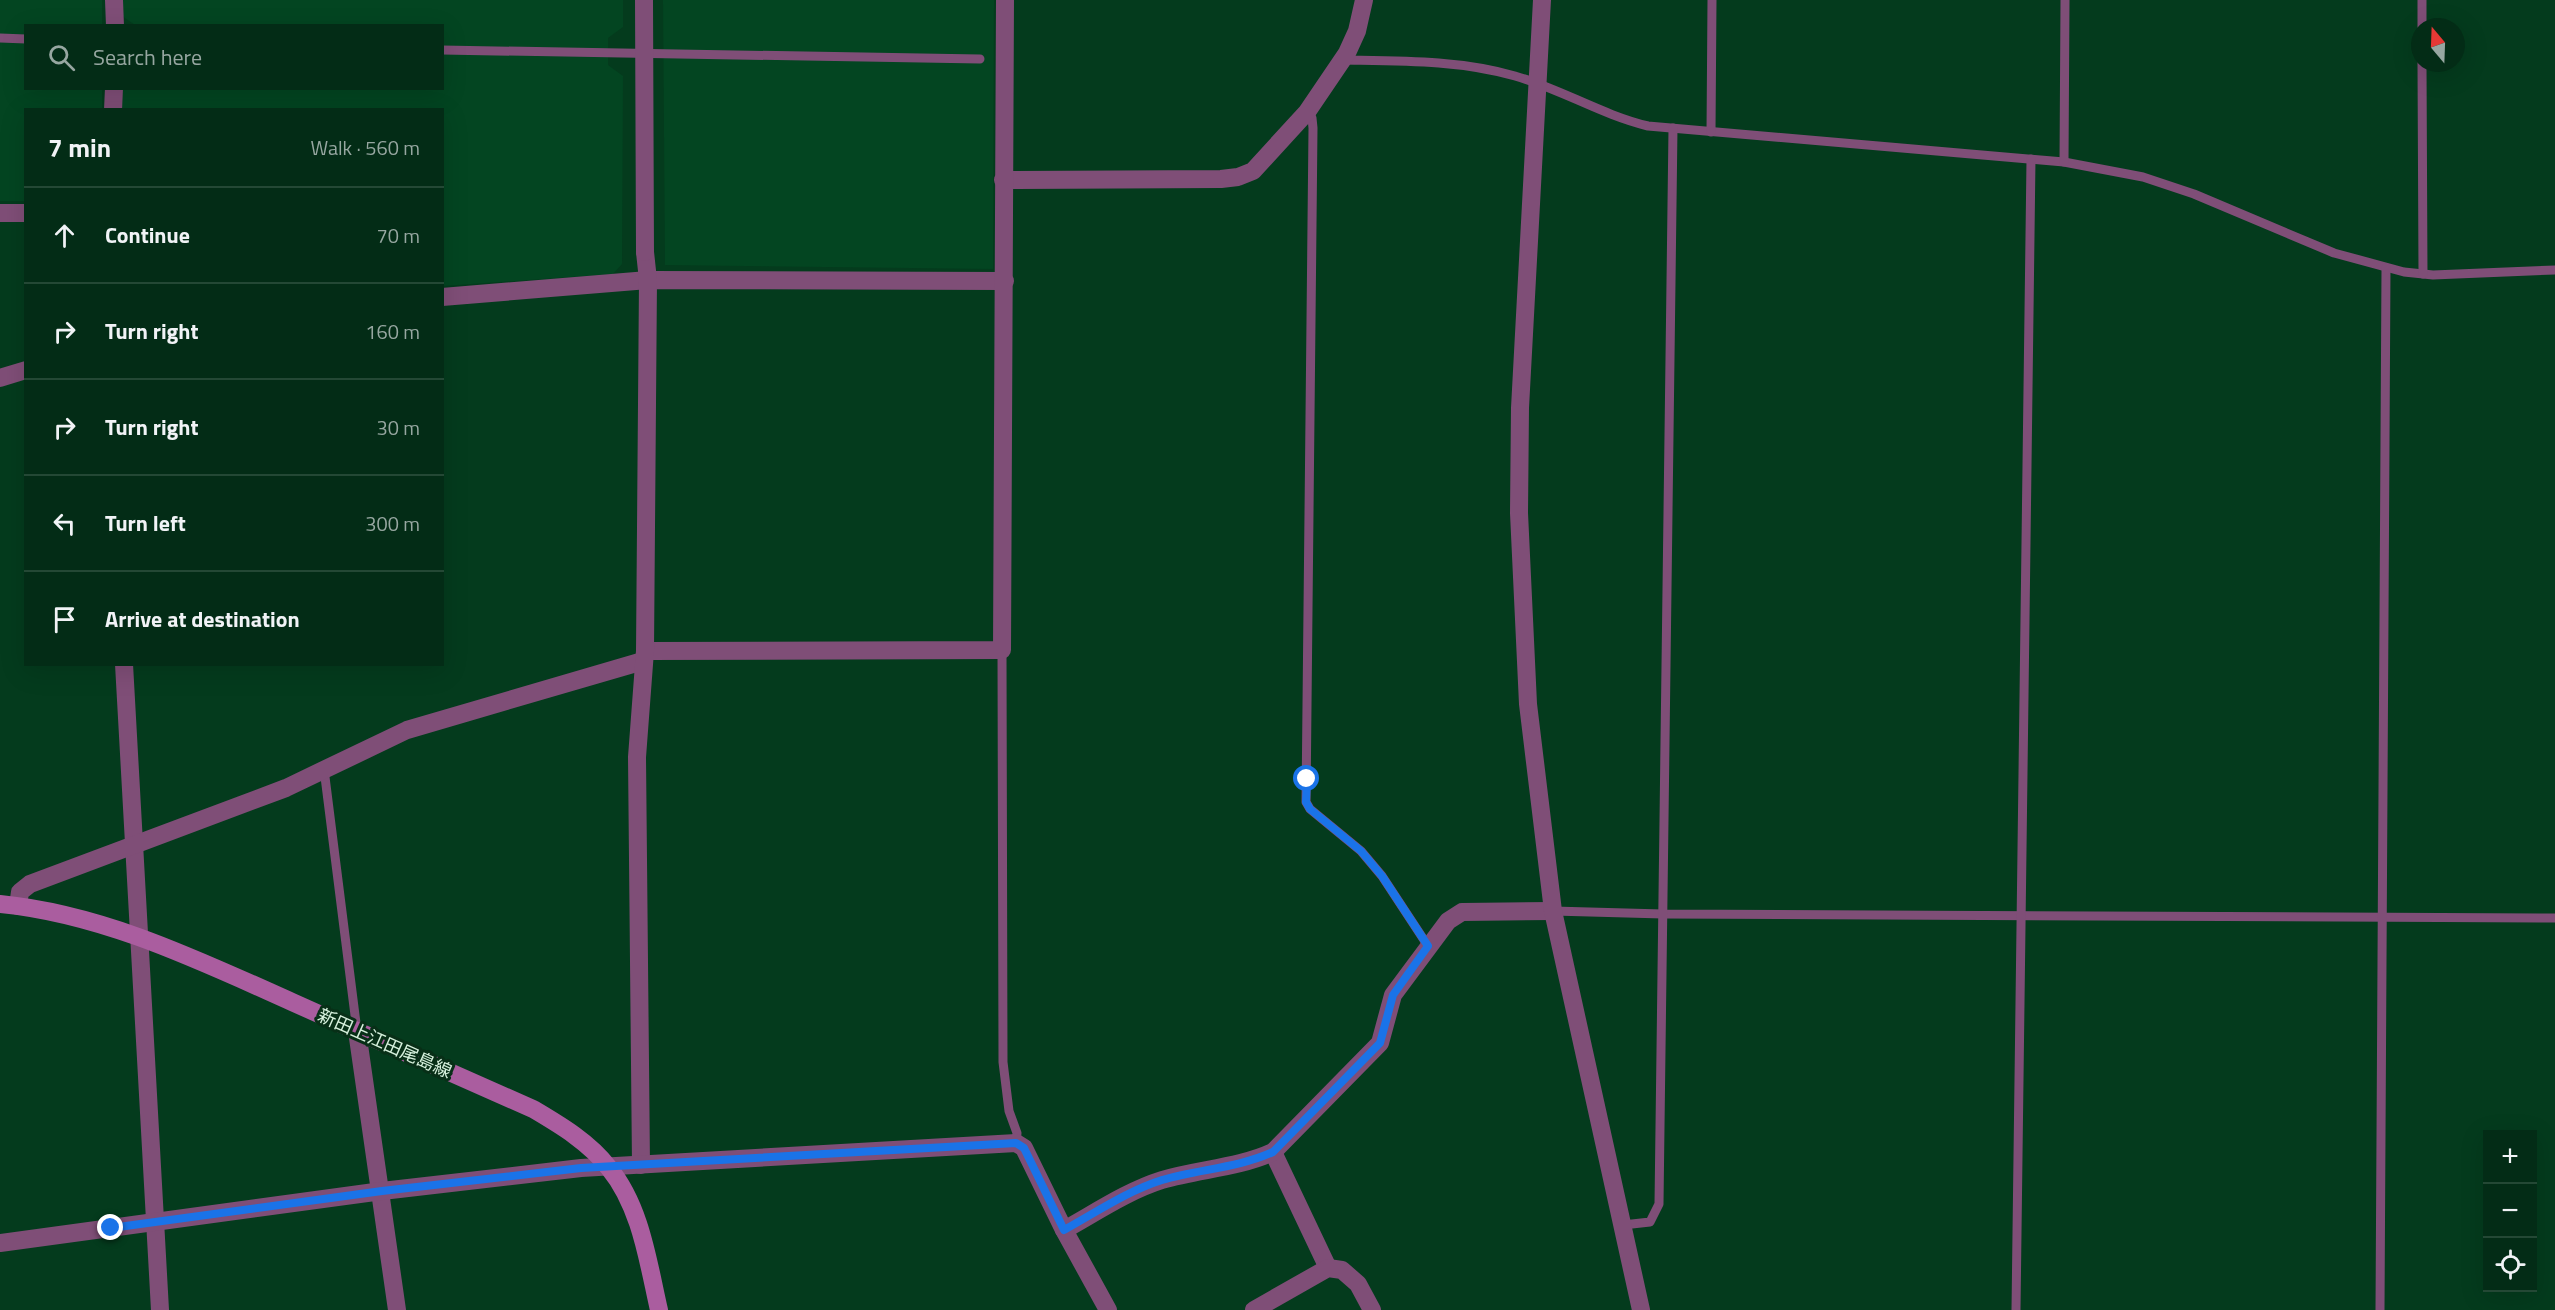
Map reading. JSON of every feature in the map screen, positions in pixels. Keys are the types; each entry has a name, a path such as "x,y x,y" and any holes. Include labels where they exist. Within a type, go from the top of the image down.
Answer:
{"main road":[{"name":"新田上江田尾島線","path":"9,905 56,912 141,938 533,1109 559,1124 609,1168 628,1199 641,1233 658,1310"}],"street":[{"path":"114,0 115,24"},
{"path":"641,1165 637,757 644,656 648,280 645,252 644,0"},
{"path":"9,905 30,884 286,788 418,726 582,681 644,656 1002,650 1005,0"},
{"path":"1003,180 1239,177 1252,171 1307,112 1342,60 1357,31 1364,0"},
{"path":"1542,0 1520,408 1519,513 1528,704 1553,911 1641,1310"},
{"path":"113,108 114,90"},
{"path":"0,213 24,213"},
{"path":"444,297 648,280 1005,281"},
{"path":"0,378 24,371"},
{"path":"124,666 160,1310"},
{"path":"1064,1230 1130,1193 1160,1180 1254,1161 1273,1152 1380,1043 1393,995 1448,921 1462,912 1553,911"},
{"path":"357,1031 382,1191 397,1310"},
{"path":"0,1243 382,1191 581,1168 1016,1143 1024,1148 1064,1230 1108,1310"},
{"path":"1273,1152 1328,1268"},
{"path":"1254,1310 1328,1268 1342,1270 1358,1284 1372,1310"}],"lane":[{"path":"1711,132 1712,0"},
{"path":"2064,162 2065,0"},
{"path":"2422,0 2422,18"},
{"path":"0,38 24,39"},
{"path":"444,50 644,51 980,59"},
{"path":"1342,60 1466,65 1515,75 1632,122 1673,128 2064,162 2144,177 2194,194 2334,253 2386,268 2423,274 2555,270"},
{"path":"2422,72 2423,274"},
{"path":"1307,112 1312,118 1313,128 1306,802 1310,809 1361,851 1382,876 1428,946"},
{"path":"1623,1225 1650,1222 1659,1204 1673,128"},
{"path":"2016,1310 2031,159"},
{"path":"2380,1310 2386,268"},
{"path":"1002,650 1003,1062 1009,1111 1017,1133 1016,1143"},
{"path":"324,769 357,1031"},
{"path":"1553,911 1663,914 2555,918"}],"shaded area":[{"path":"0,0 102,0 102,24 24,24 24,90 102,90 102,108 24,108 24,201 0,201"},
{"path":"122,0 623,0 623,27 608,38 608,65 623,76 622,264 613,274 444,286 444,108 122,108 122,90 444,90 444,24 134,24 122,16"},
{"path":"663,0 994,0 993,269 665,265"}],"route":[{"path":"111,1228 382,1191 581,1168 1016,1143 1021,1144 1024,1148 1064,1230 1130,1193 1160,1180 1254,1161 1273,1152 1380,1043 1393,995 1428,946 1382,876 1361,851 1310,809 1306,802 1307,779"}]}
